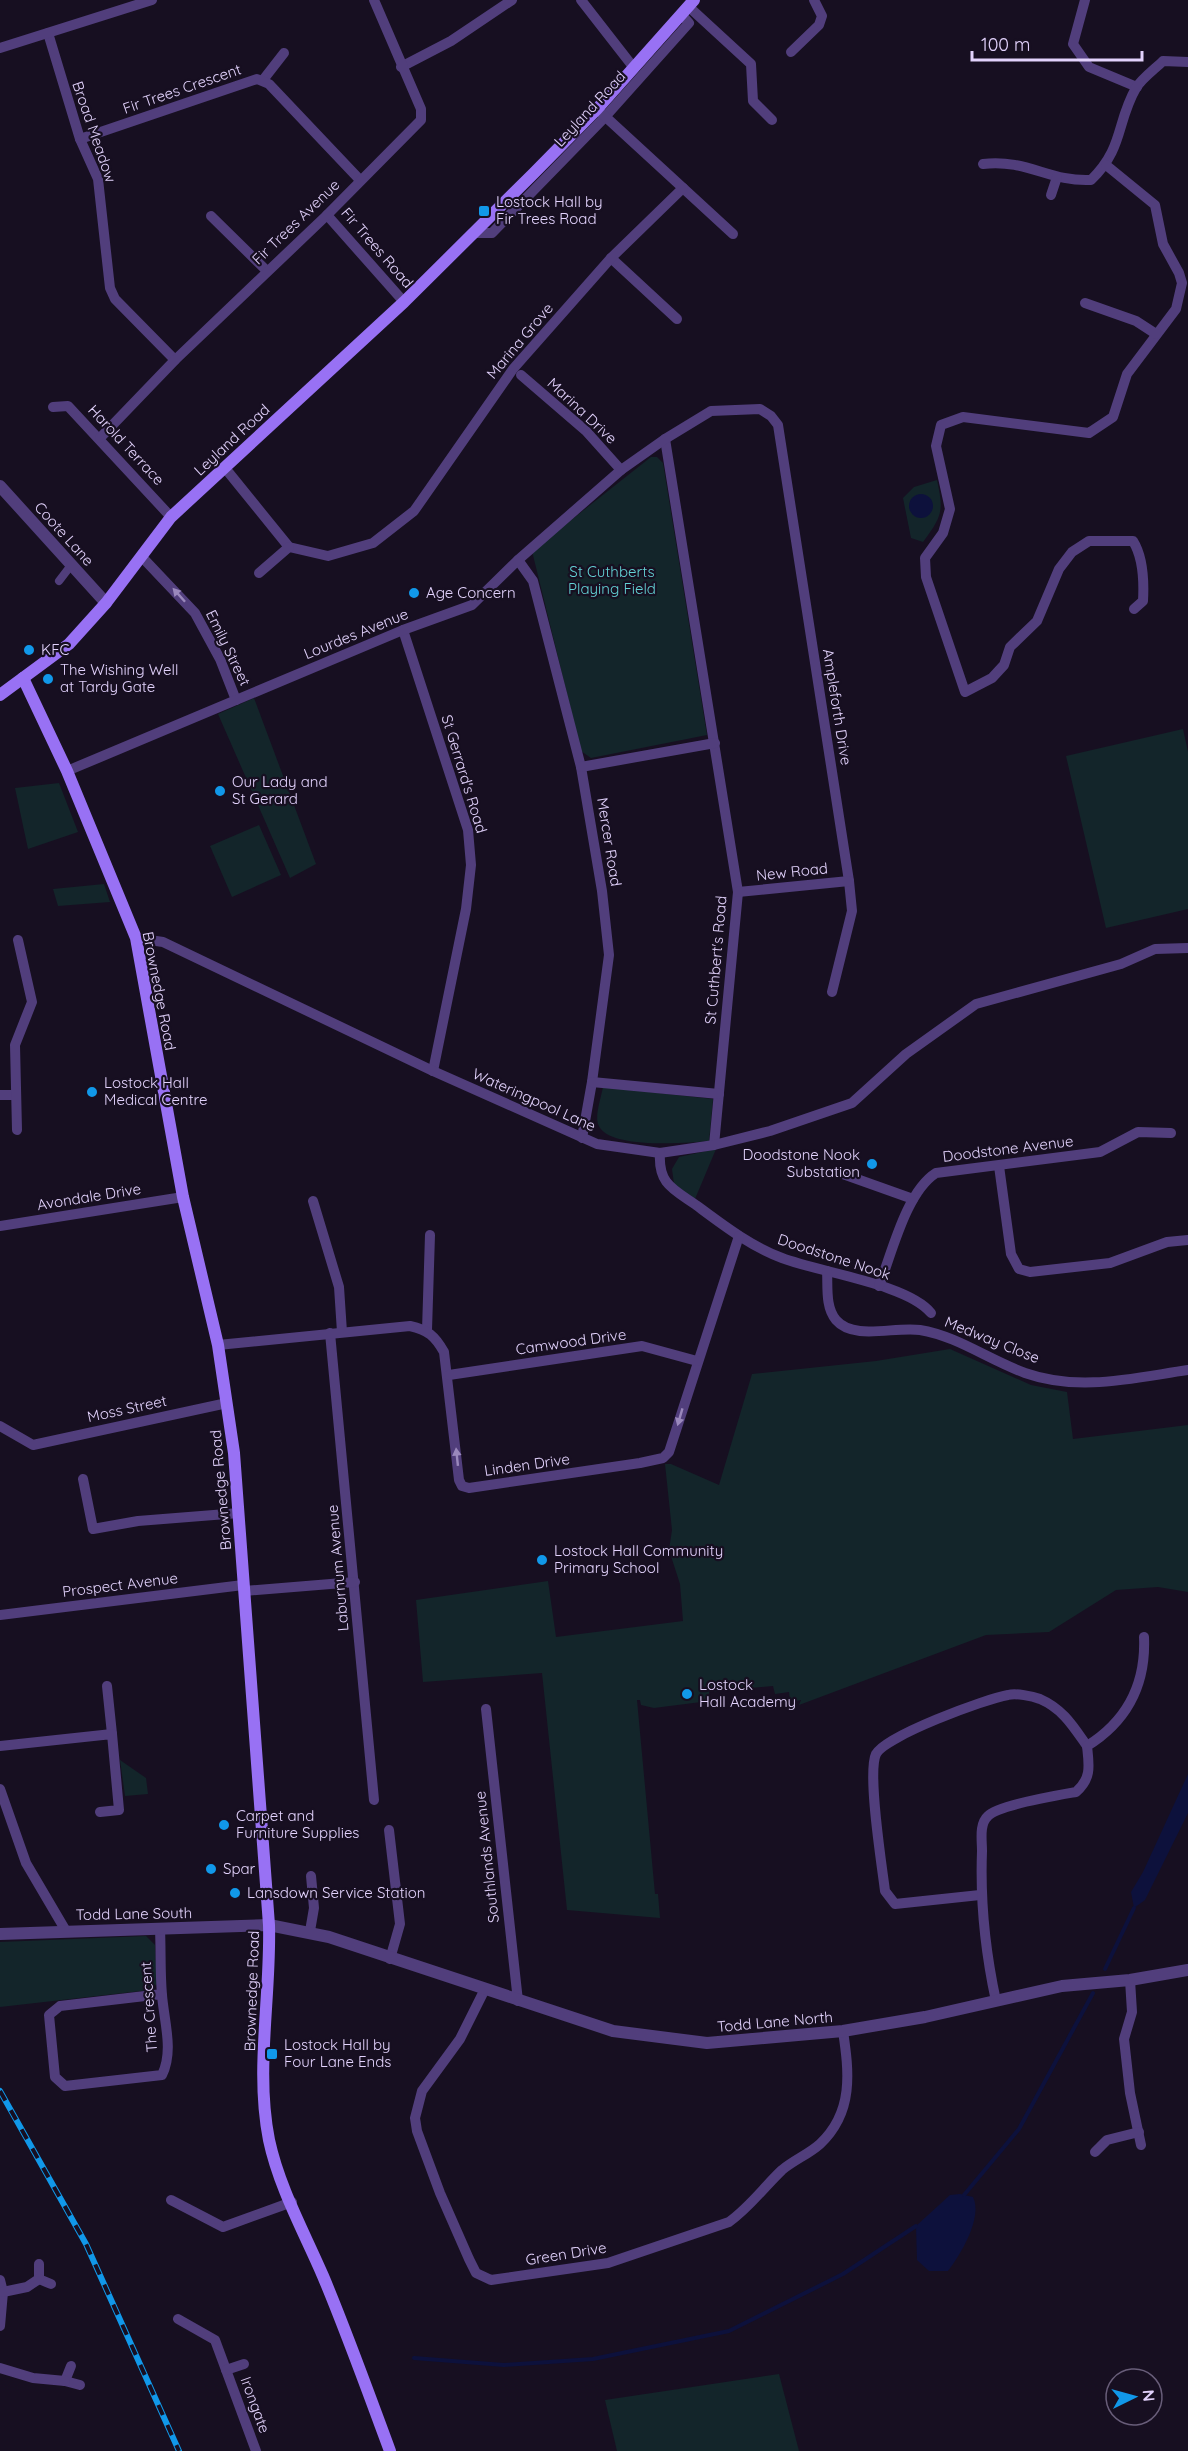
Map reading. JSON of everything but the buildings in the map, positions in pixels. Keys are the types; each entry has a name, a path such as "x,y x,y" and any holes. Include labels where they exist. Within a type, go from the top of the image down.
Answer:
{"main road":[{"name":"Leyland Road","path":"0,695 69,644 106,603 171,517 404,302 473,233 601,113 634,68 688,7"},
{"name":"Brownedge Road","path":"23,678 67,771 136,938 183,1197 218,1345 227,1403 238,1513 269,1925 270,1962 264,2084 266,2117 274,2158 340,2317 390,2451"}],"street":[{"path":"0,48 152,0"},
{"name":"Fir Trees Avenue","path":"100,438 175,360 327,215 421,120 421,109 374,0"},
{"path":"401,67 451,40 512,0"},
{"path":"581,0 634,68"},
{"path":"791,52 819,25 822,16 814,0"},
{"path":"1085,0 1073,44 1089,68 1137,87"},
{"path":"688,7 751,64 753,101 772,120"},
{"name":"Leyland Road","path":"601,113 689,23 688,7"},
{"name":"Broad Meadow","path":"48,33 80,139 98,179 110,288 115,299 175,360"},
{"path":"263,80 284,53"},
{"path":"983,164 1020,164 1068,182 1090,180 1106,165 1137,87 1163,61 1188,62"},
{"name":"Fir Trees Crescent","path":"80,139 257,79 263,80 360,180"},
{"path":"601,113 733,234"},
{"path":"1106,165 1155,205 1163,244 1182,283 1176,309 1126,374 1113,417 1089,433 963,417 941,425 936,446 950,509 943,533 925,558 926,578 965,692 992,678 1004,665 1010,647 1037,621 1066,559 1072,552 1089,541 1133,541 1139,551 1144,585 1143,602 1134,609"},
{"path":"1051,195 1057,177"},
{"name":"Marina Grove","path":"290,547 328,556 373,543 414,511 513,369 611,258 683,188"},
{"name":"Fir Trees Road","path":"327,215 404,302"},
{"path":"211,216 267,271"},
{"path":"611,258 677,319"},
{"path":"1085,303 1136,321 1156,334"},
{"name":"Marina Drive","path":"520,375 586,431 621,470"},
{"name":"Harold Terrace","path":"53,407 68,406 171,517"},
{"name":"Lourdes Avenue","path":"67,771 403,630 472,605 518,560 621,470 665,439 711,411 760,409 771,416 777,425"},
{"name":"Ampleforth Drive","path":"777,425 852,910 832,992"},
{"name":"St Cuthbert's Road","path":"665,439 738,892 714,1145"},
{"path":"225,468 290,547 259,573"},
{"name":"Coote Lane","path":"0,486 106,603"},
{"name":"Emily Street","path":"141,556 195,613 220,659 236,700"},
{"name":"Mercer Road","path":"518,560 533,581 580,767 602,891 609,955 582,1138"},
{"path":"59,581 72,564"},
{"name":"St Gerrard's Road","path":"403,630 468,830 471,865 466,909 433,1071"},
{"path":"580,767 715,743"},
{"name":"New Road","path":"738,892 849,881"},
{"name":"Wateringpool Lane","path":"136,938 163,942 433,1071 582,1138 597,1144 660,1153 714,1145 770,1131 852,1103 906,1054 976,1004 1120,963 1155,949 1188,948"},
{"path":"17,1130 15,1046 32,1002 18,940"},
{"path":"592,1082 719,1094"},
{"path":"0,1095 16,1095"},
{"name":"Doodstone Avenue","path":"879,1286 913,1199 925,1180 936,1173 1100,1152 1138,1132 1171,1133"},
{"name":"Doodstone Nook","path":"660,1153 659,1166 665,1184 739,1236 782,1258 879,1286 924,1304 931,1313"},
{"path":"999,1166 1011,1254 1019,1269 1030,1272 1110,1263 1167,1242 1188,1240"},
{"path":"840,1173 913,1199"},
{"name":"Avondale Drive","path":"0,1226 183,1197"},
{"path":"313,1201 339,1287 342,1332"},
{"path":"218,1345 410,1326 427,1330 430,1235"},
{"name":"Linden Drive","path":"427,1330 437,1339 444,1352 449,1375 459,1480 462,1486 469,1488 663,1458 669,1452 739,1236"},
{"name":"Medway Close","path":"827,1271 829,1306 836,1319 847,1328 917,1329 942,1334 1026,1373 1059,1381 1096,1384 1188,1370"},
{"name":"Laburnum Avenue","path":"330,1333 374,1800"},
{"name":"Camwood Drive","path":"449,1375 642,1346 697,1360"},
{"name":"Moss Street","path":"0,1426 33,1445 227,1403"},
{"path":"83,1479 93,1529 138,1521 238,1513"},
{"name":"Prospect Avenue","path":"0,1615 243,1588 355,1582"},
{"path":"1087,1746 1109,1732 1127,1708 1138,1686 1145,1662 1144,1637"},
{"path":"100,1812 119,1810 107,1686"},
{"path":"980,1895 895,1904 885,1891 874,1786 875,1755 886,1742 975,1705 1010,1694 1038,1698 1064,1713 1087,1746 1090,1773 1085,1784 1076,1792 1006,1808 988,1815 982,1825 980,1895 985,1948 996,2001"},
{"name":"Southlands Avenue","path":"486,1709 519,2001"},
{"path":"0,1746 112,1734"},
{"path":"0,1790 16,1841 32,1876 66,1931"},
{"path":"389,1830 400,1924 390,1959"},
{"path":"310,1931 314,1908 311,1876"},
{"name":"Todd Lane South","path":"0,1934 269,1925"},
{"name":"Todd Lane North","path":"269,1925 310,1931 613,2031 707,2043 843,2031 925,2017 1062,1986 1130,1980 1188,1970"},
{"name":"The Crescent","path":"160,1929 162,1994 168,2064 162,2075 65,2086 55,2077 49,2015 60,2006 162,1994"},
{"path":"1130,1980 1132,2012 1124,2040 1130,2093 1142,2145"},
{"name":"Green Drive","path":"485,1989 458,2042 422,2091 415,2118 417,2131 440,2193 469,2259 476,2273 491,2280 608,2263 729,2222 746,2209 784,2169 821,2143 833,2125 849,2090 843,2031"},
{"path":"1095,2152 1107,2140 1139,2132"},
{"path":"171,2200 223,2227 292,2202"},
{"path":"39,2264 39,2279"},
{"path":"39,2279 51,2284"},
{"path":"3,2292 27,2288 39,2279"},
{"path":"0,2280 3,2292 0,2326"},
{"name":"Irongate","path":"178,2319 215,2340 256,2451"},
{"name":"Irongate","path":"226,2370 244,2364"},
{"path":"65,2381 71,2366"},
{"path":"0,2368 33,2378 80,2385"}],"green space":[{"name":"St Cuthberts Playing Field","path":"651,457 657,457 663,463 707,735 591,758 581,751 532,551"},
{"path":"937,480 941,507 938,519 923,542 911,538 903,498 914,487"},
{"path":"254,698 316,864 290,878 218,714"},
{"path":"1183,729 1188,752 1188,909 1106,928 1066,756"},
{"path":"59,783 78,832 28,849 15,788"},
{"path":"259,825 281,875 232,897 210,846"},
{"path":"104,884 110,902 58,906 53,889"},
{"path":"603,1087 713,1099 709,1141 649,1143 616,1138 604,1132 597,1120"},
{"path":"716,1149 695,1199 674,1184 672,1169 679,1157"},
{"name":"Lostock Hall Academy","path":"950,1349 1031,1385 1067,1392 1073,1439 1188,1425 1188,1592 1158,1587 1116,1590 1049,1632 986,1635 799,1705 801,1700 790,1702 789,1692 775,1694 773,1686 709,1692 709,1701 654,1708 641,1705 640,1700 637,1700 655,1894 658,1894 660,1918 567,1910 542,1673 423,1682 416,1600 548,1581 556,1637 683,1621 680,1584 669,1550 672,1530 665,1464 671,1464 719,1485 752,1374 876,1361"},
{"path":"120,1760 146,1778 148,1794 125,1796"},
{"path":"146,1936 155,1945 157,1984 150,1990 0,2007 0,1942"},
{"path":"779,2374 799,2451 617,2451 605,2400"}],"shaded area":[{"path":"921,494 930,497 933,506 930,515 921,518 912,515 909,506 912,497"},
{"path":"1188,1774 1188,1813 1145,1900 1134,1908 1131,1892 1143,1872"},
{"path":"960,2194 973,2197 975,2205 973,2225 969,2235 948,2271 929,2271 917,2260 916,2226 950,2195"}],"waterway":[{"path":"1105,1969 1134,1908"},
{"path":"964,2195 1019,2129 1093,1993"},
{"path":"414,2358 504,2365 593,2359 729,2331 843,2274 916,2226"}],"railway":[{"path":"0,2091 86,2244 179,2451"}],"place":[{"name":"Lostock Hall by Fir Trees Road","path":"484,211"},
{"name":"Age Concern","path":"414,593"},
{"name":"KFC","path":"29,650"},
{"name":"The Wishing Well at Tardy Gate","path":"48,679"},
{"name":"Our Lady and St Gerard","path":"220,791"},
{"name":"Lostock Hall Medical Centre","path":"92,1092"},
{"name":"Doodstone Nook Substation","path":"872,1164"},
{"name":"Lostock Hall Community Primary School","path":"542,1560"},
{"name":"Lostock Hall Academy","path":"687,1694"},
{"name":"Carpet and Furniture Supplies","path":"224,1825"},
{"name":"Spar","path":"211,1869"},
{"name":"Lansdown Service Station","path":"235,1893"},
{"name":"Lostock Hall by Four Lane Ends","path":"272,2054"}]}
